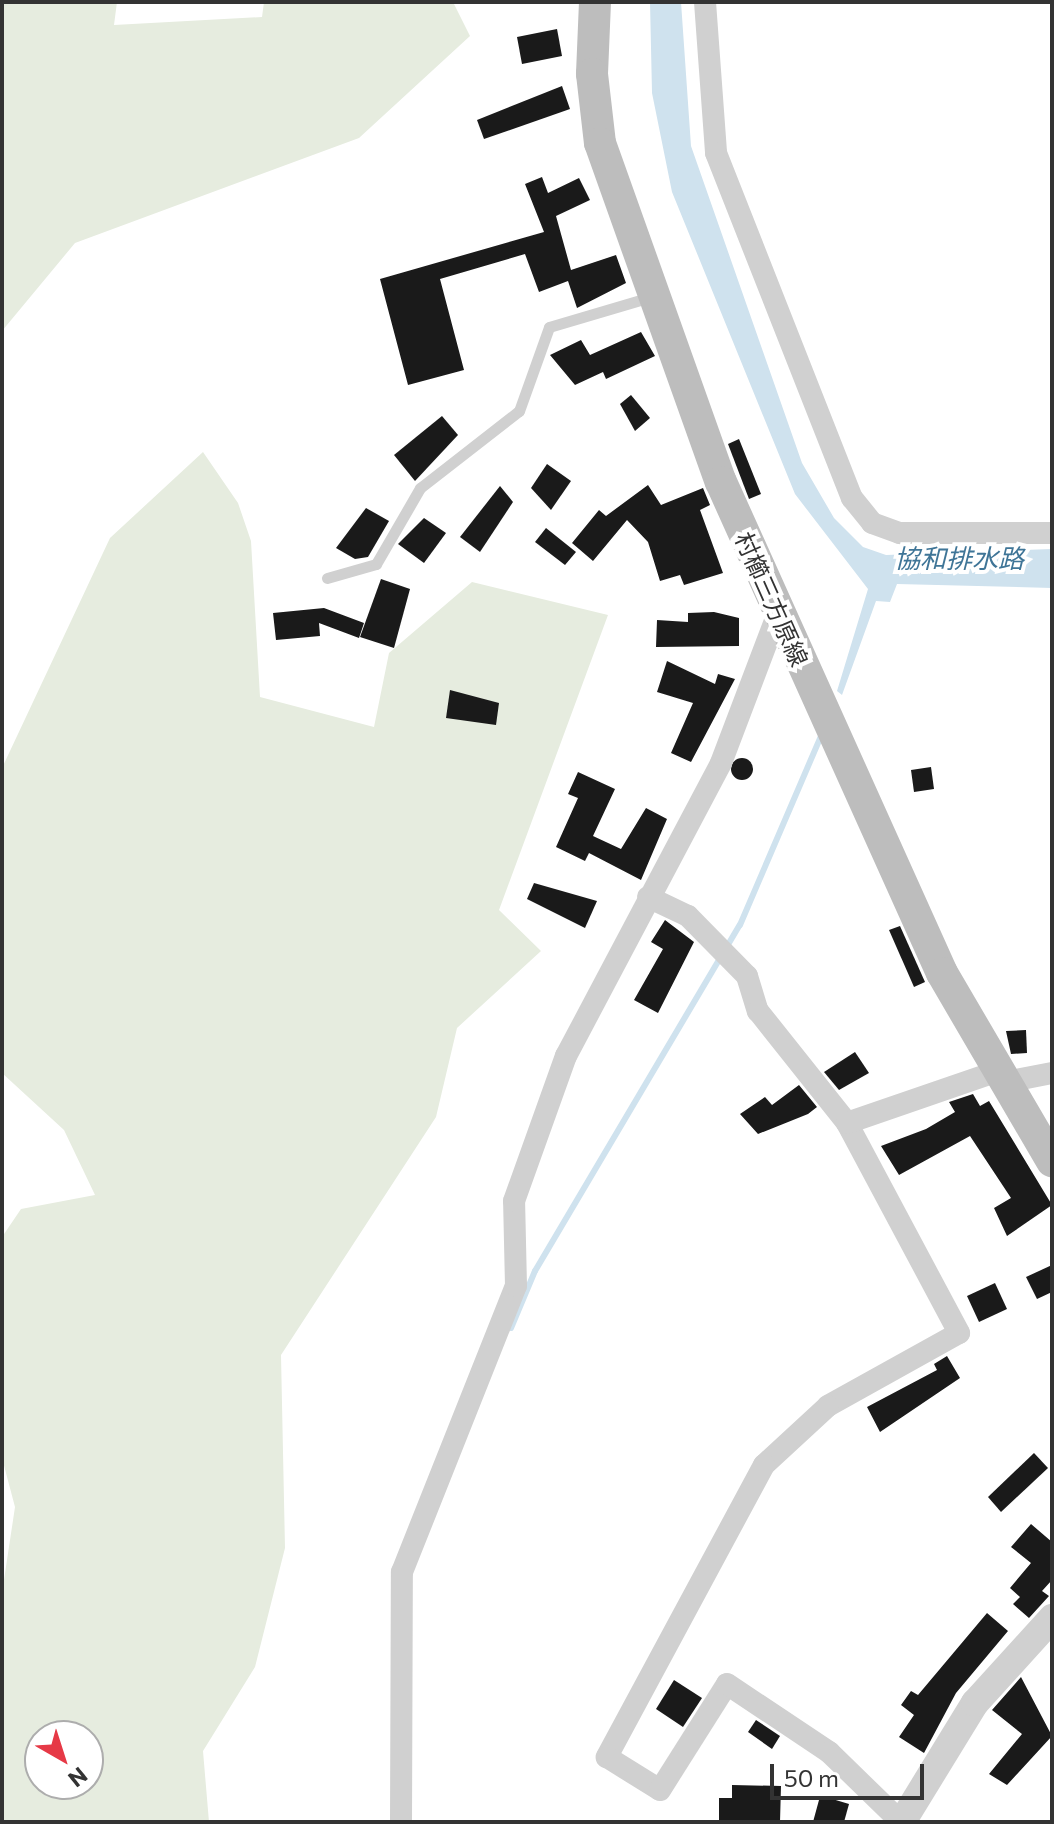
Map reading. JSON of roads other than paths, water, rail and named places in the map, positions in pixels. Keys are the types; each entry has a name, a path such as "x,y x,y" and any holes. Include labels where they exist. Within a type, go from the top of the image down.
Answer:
{"main road":[{"name":"村櫛三方原線","path":"595,2 597,126 654,296 778,613 998,1077 1052,1161"}],"street":[{"path":"705,2 716,153 852,498 872,523 900,533 1052,533"},
{"path":"401,1822 402,1572 409,1544 516,1286 514,1201 566,1056 721,763 778,613"},
{"path":"648,897 688,916 735,961 758,1011 847,1123 959,1333 828,1406 764,1465 607,1757 660,1790 727,1684 829,1752 902,1822 975,1703 1052,1618"},
{"path":"847,1123 998,1077 1052,1073"}],"lane":[{"path":"327,578 376,564 420,488 519,411 549,327 654,296"}],"water":[{"name":"協和排水路","path":"650,2 681,2 691,146 802,463 834,518 863,547 886,555 1052,549 1052,588 897,584 890,602 876,601 842,695 837,691 868,589 795,494 672,192 652,93"}],"waterway":[{"path":"511,1328 535,1271 740,925 822,734"}]}
